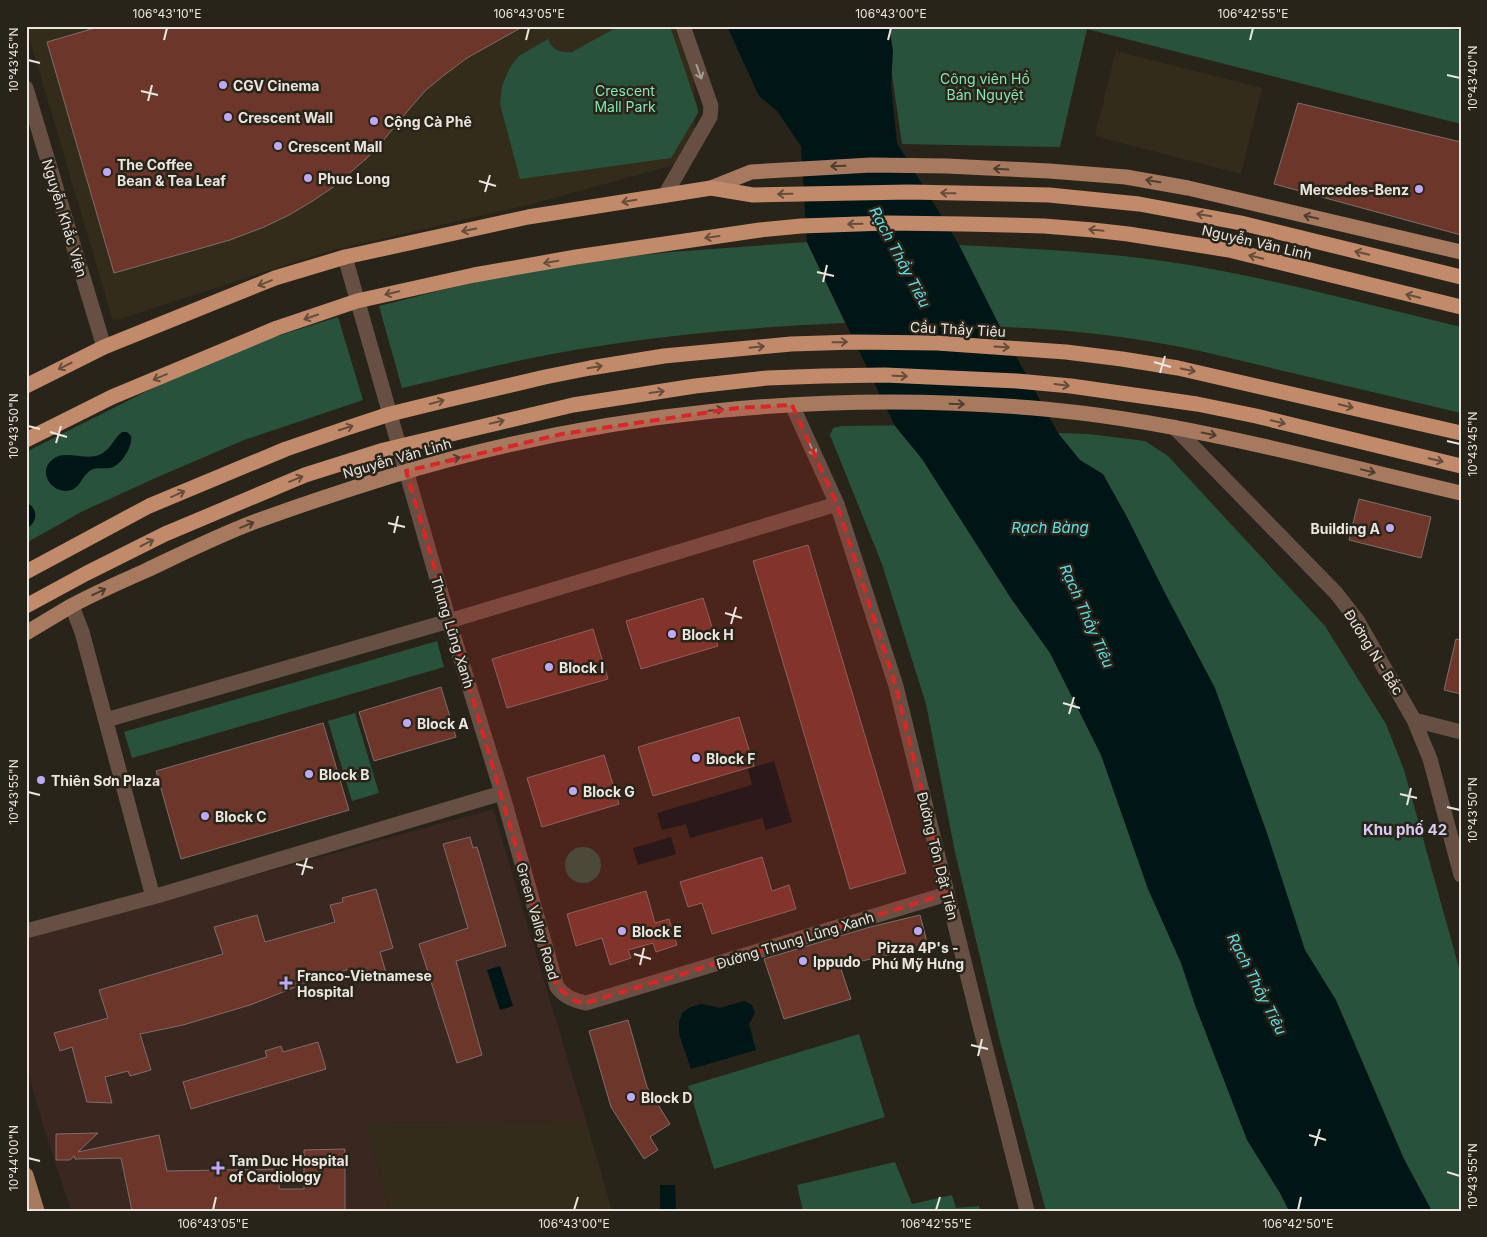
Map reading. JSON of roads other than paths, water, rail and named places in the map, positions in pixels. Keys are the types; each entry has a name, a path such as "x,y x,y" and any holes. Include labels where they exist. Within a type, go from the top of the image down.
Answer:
{"highway":[{"path":"26,386 104,347 275,278 344,257 528,218 711,188"},
{"name":"Nguyễn Văn Linh","path":"711,188 753,194 909,192 1049,195 1139,204 1213,217 1461,277"},
{"name":"Nguyễn Văn Linh","path":"357,301 474,275 576,257 760,230 830,224 906,223 1044,226 1128,234 1229,250 1461,307"},
{"path":"26,440 121,393 278,328 357,301"},
{"name":"Cầu Thầy Tiêu","path":"390,414 545,377 664,356 791,344 854,342 936,343 1066,352 1169,366 1461,433"},
{"name":"Nguyễn Văn Linh","path":"26,606 164,534 305,475 399,446 541,412 590,402 732,382 799,377 885,375 1044,383 1166,398 1237,412 1461,466"},
{"path":"26,572 149,506 286,448 390,414"}],"main road":[{"path":"711,188 751,172 881,165 947,166 1126,177 1188,188 1461,252"},
{"path":"798,404 873,402 969,404 1045,409 1127,420 1174,427 1226,438 1461,493"},
{"name":"Nguyễn Văn Linh","path":"26,633 72,606 188,550 314,500 406,471 523,442 629,422 701,412 798,404"},
{"path":"64,585 72,606"},
{"path":"26,1175 37,1211"}],"street":[{"path":"665,195 710,117 711,106 683,26"},
{"name":"Nguyễn Khắc Viện","path":"26,88 104,347"},
{"name":"Thung Lũng Xanh","path":"344,257 449,621 502,793"},
{"name":"Đường Tôn Dật Tiên","path":"798,404 837,504 896,686 1027,1211"},
{"name":"Đường N - Bắc","path":"1174,427 1336,593 1357,620 1414,720 1430,758 1461,876"},
{"path":"106,720 449,621 837,504"},
{"path":"72,606 82,632 153,897"},
{"path":"1414,720 1461,732"},
{"path":"26,931 153,897 502,793"},
{"name":"Đường Thung Lũng Xanh","path":"502,793 557,987 564,995 575,1001 586,1003 947,894"}],"water":[{"name":"Rạch Bàng","path":"727,26 889,26 893,51 891,85 897,143 959,245 1000,327 1058,433 1080,460 1103,474 1215,688 1267,833 1305,950 1336,1000 1404,1159 1432,1211 1289,1211 1247,1140 1195,1005 1181,963 1148,889 1101,755 1050,653 1012,600 922,459 895,426 807,242 801,146 777,111 759,96"},
{"path":"122,432 127,432 131,436 131,440 125,455 118,464 110,468 91,470 71,490 60,490 50,484 46,469 53,459 64,455 89,457 101,454"},
{"path":"26,502 33,508 35,519 26,529"},
{"path":"774,761 792,822 766,830 762,818 690,838 686,824 662,830 657,813 752,785 748,769"},
{"path":"671,837 676,854 638,865 633,848"},
{"path":"500,966 513,1006 500,1010 487,970"},
{"path":"744,1001 752,1005 755,1013 749,1024 756,1050 691,1069 679,1034 679,1021 683,1012 691,1007 702,1004 720,1008"},
{"path":"660,1185 675,1185 676,1211 660,1211"}],"place":[{"name":"CGV Cinema","path":"223,85"},
{"name":"Crescent Wall","path":"228,117"},
{"name":"Cộng Cà Phê","path":"374,121"},
{"name":"Crescent Mall","path":"278,146"},
{"name":"The Coffee Bean & Tea Leaf","path":"107,172"},
{"name":"Phuc Long","path":"308,178"},
{"name":"Mercedes-Benz","path":"1419,189"},
{"name":"Building A","path":"1390,528"},
{"name":"Block H","path":"672,634"},
{"name":"Block I","path":"549,667"},
{"name":"Block A","path":"407,723"},
{"name":"Block F","path":"696,758"},
{"name":"Block B","path":"309,774"},
{"name":"Thiên Sơn Plaza","path":"41,780"},
{"name":"Block G","path":"573,791"},
{"name":"Block C","path":"205,816"},
{"name":"Block E","path":"622,931"},
{"name":"Pizza 4P's - Phú Mỹ Hưng","path":"918,931"},
{"name":"Ippudo","path":"803,961"},
{"name":"Franco-Vietnamese Hospital","path":"286,983"},
{"name":"Block D","path":"631,1097"},
{"name":"Tam Duc Hospital of Cardiology","path":"218,1168"}],"district":[{"name":"Khu phố 42","path":"1405,829"}],"park label":[{"name":"Công viên Hồ Bán Nguyệt","path":"985,86"},
{"name":"Crescent Mall Park","path":"625,98"}],"water label":[{"name":"Rạch Thầy Tiêu","path":"900,257"},
{"name":"Rạch Thầy Tiêu","path":"1087,616"},
{"name":"Rạch Thầy Tiêu","path":"1257,984"}]}
